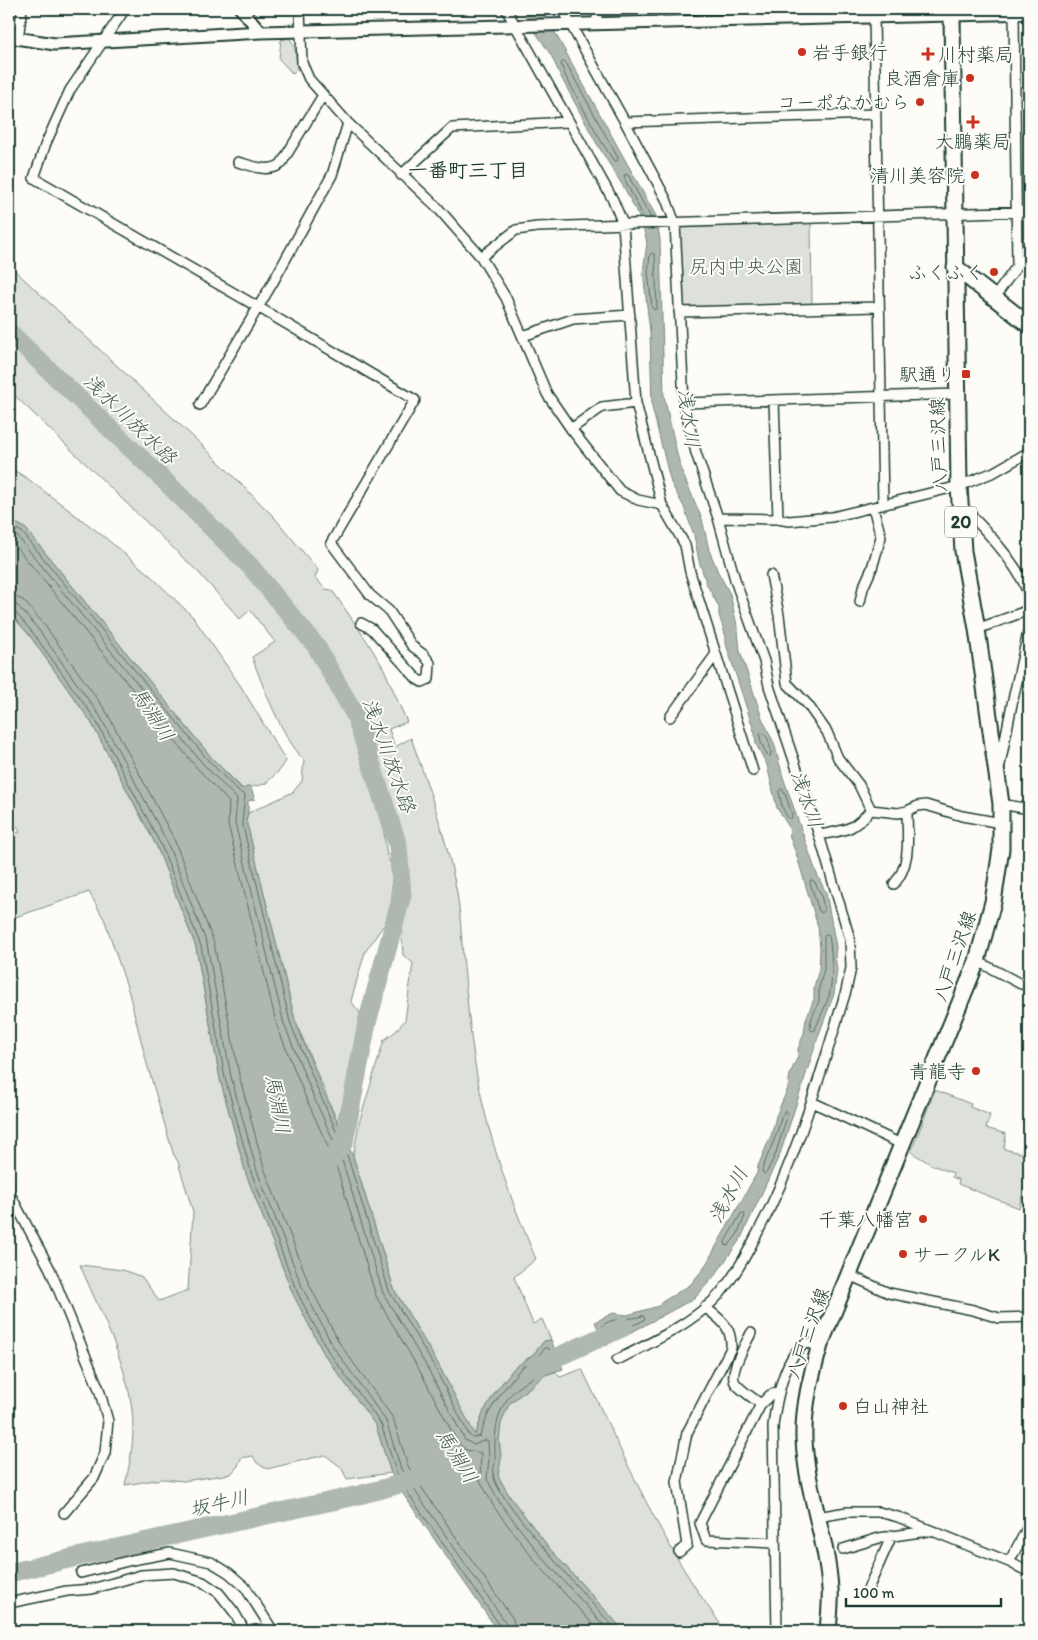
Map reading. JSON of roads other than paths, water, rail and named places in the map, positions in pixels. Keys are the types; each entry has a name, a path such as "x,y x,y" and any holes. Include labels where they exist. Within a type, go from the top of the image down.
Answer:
{"main road":[{"name":"八戸三沢線","path":"828,1631 830,1589 807,1470 804,1438 806,1405 811,1375 820,1345 977,961 993,902 1001,849 1001,804 998,774 977,629 963,552 960,504 952,15"},
{"path":"955,267 1029,325"}],"street":[{"path":"22,9 13,38 55,44 261,32 952,15 992,11 1014,14 1029,13"},
{"path":"125,9 70,90 46,143 34,178 415,400 331,543 370,595 389,611 412,646 424,655 430,663 431,672 429,679 422,682 417,679 372,629 361,624"},
{"path":"241,9 261,32"},
{"path":"300,9 302,62 309,79 348,124 437,208 480,257 506,298 547,394 571,429 620,490 638,500 662,505"},
{"path":"506,9 519,26 568,122 626,224 636,404 662,505 685,544 690,572 753,772"},
{"path":"562,9 568,25 666,198 675,223 684,403 696,453 718,518 736,583 764,660 768,686 819,835 850,939 851,968 846,991 812,1102 794,1154 774,1202 748,1251 723,1290 705,1307 670,1331 617,1360"},
{"path":"597,9 597,24"},
{"path":"994,298 1017,266 1014,14"},
{"path":"874,17 883,505"},
{"path":"238,162 268,169 282,164 323,95"},
{"path":"624,122 875,114"},
{"path":"401,175 452,128 568,122"},
{"path":"200,406 332,176 348,124"},
{"path":"480,257 516,230 537,227 1029,211"},
{"path":"679,312 879,307"},
{"path":"523,336 573,319 630,315"},
{"path":"684,403 880,395 957,394"},
{"path":"774,400 778,519"},
{"path":"571,429 602,406 636,404"},
{"path":"718,518 778,519 789,522 832,517 959,486 994,472 1029,452"},
{"path":"960,504 978,522 1017,569 1028,590 1029,598"},
{"path":"860,602 862,588 872,568 881,537 873,507"},
{"path":"771,574 780,615 787,682 808,705 827,732 838,758 859,785 871,810"},
{"path":"977,629 1029,610"},
{"path":"998,774 1029,628"},
{"path":"670,717 716,654"},
{"path":"1001,804 1029,808"},
{"path":"871,810 898,813 918,806 926,806 962,816 1001,823"},
{"path":"819,835 848,830 861,822 871,810"},
{"path":"894,884 903,871 908,848 906,811"},
{"path":"977,961 1021,984 1029,986"},
{"path":"812,1102 901,1144"},
{"path":"9,1192 50,1269 99,1389 108,1420 104,1453 94,1478 64,1513"},
{"path":"849,1275 889,1293 973,1310 999,1318 1029,1317"},
{"path":"679,1552 687,1545 677,1482 687,1432 731,1348 731,1337 728,1329 722,1320 705,1307"},
{"path":"751,1333 734,1369 733,1379 736,1384 761,1404"},
{"path":"777,1631 773,1426 776,1399 796,1352 806,1343 820,1345"},
{"path":"776,1543 706,1540 700,1523 761,1404 770,1395 780,1390"},
{"path":"817,1517 847,1512 879,1512 1009,1562 1029,1572"},
{"path":"1009,1562 1029,1524"},
{"path":"843,1549 892,1536 931,1531"},
{"path":"868,1589 892,1536"},
{"path":"80,1573 170,1553 211,1562 229,1573 245,1587 273,1631"},
{"path":"9,1603 92,1588 141,1575 174,1573 203,1582 219,1593 234,1612 245,1631"}],"water":[{"path":"524,9 541,9 543,11 656,216 660,240 664,396 677,454 682,472 702,519 709,550 730,594 738,630 740,651 762,718 774,743 783,777 816,872 826,893 836,947 837,970 834,994 780,1154 741,1238 716,1274 695,1298 632,1332 617,1338 606,1346 595,1322 613,1313 627,1315 659,1306 662,1302 690,1285 704,1268 757,1173 758,1166 772,1133 776,1116 788,1088 790,1074 798,1056 798,1049 804,1033 806,1019 814,999 820,948 818,927 790,838 789,827 777,808 767,765 756,744 755,734 726,644 719,607 707,585 699,561 694,535 684,507 671,483 652,407 650,332 643,272 647,243 645,234 626,191 597,144 551,55 526,18"},
{"name":"馬淵川","path":"9,519 25,528 211,757 242,789 250,786 255,799 248,801 246,820 295,1020 322,1089 353,1156 394,1289 438,1364 475,1435 484,1411 496,1391 514,1368 533,1355 544,1341 551,1340 563,1369 545,1375 509,1404 501,1423 499,1440 501,1458 498,1476 510,1497 550,1549 624,1631 498,1631 401,1491 391,1473 376,1426 324,1354 293,1294 246,1174 220,1079 196,947 157,847 91,722 30,636 9,612"}],"waterway":[{"name":"浅水川放水路","path":"9,332 169,485 250,566 316,646 356,717 398,846 402,895 367,1023 344,1142 331,1160"},
{"name":"浅水川","path":"535,1367 624,1327"},
{"name":"坂牛川","path":"9,1573 342,1499 421,1477"}],"place":[{"name":"岩手銀行","path":"802,52"},
{"name":"川村薬局","path":"928,54"},
{"name":"良酒倉庫","path":"970,78"},
{"name":"コーポなかむら","path":"920,102"},
{"name":"大鵬薬局","path":"973,122"},
{"name":"清川美容院","path":"975,175"},
{"name":"ふくふく","path":"994,272"},
{"name":"駅通り","path":"966,374"},
{"name":"青龍寺","path":"976,1071"},
{"name":"千葉八幡宮","path":"923,1219"},
{"name":"サークルK","path":"903,1254"},
{"name":"白山神社","path":"843,1406"}],"district":[{"name":"一番町三丁目","path":"468,170"}],"park label":[{"name":"尻内中央公園","path":"746,266"}]}
